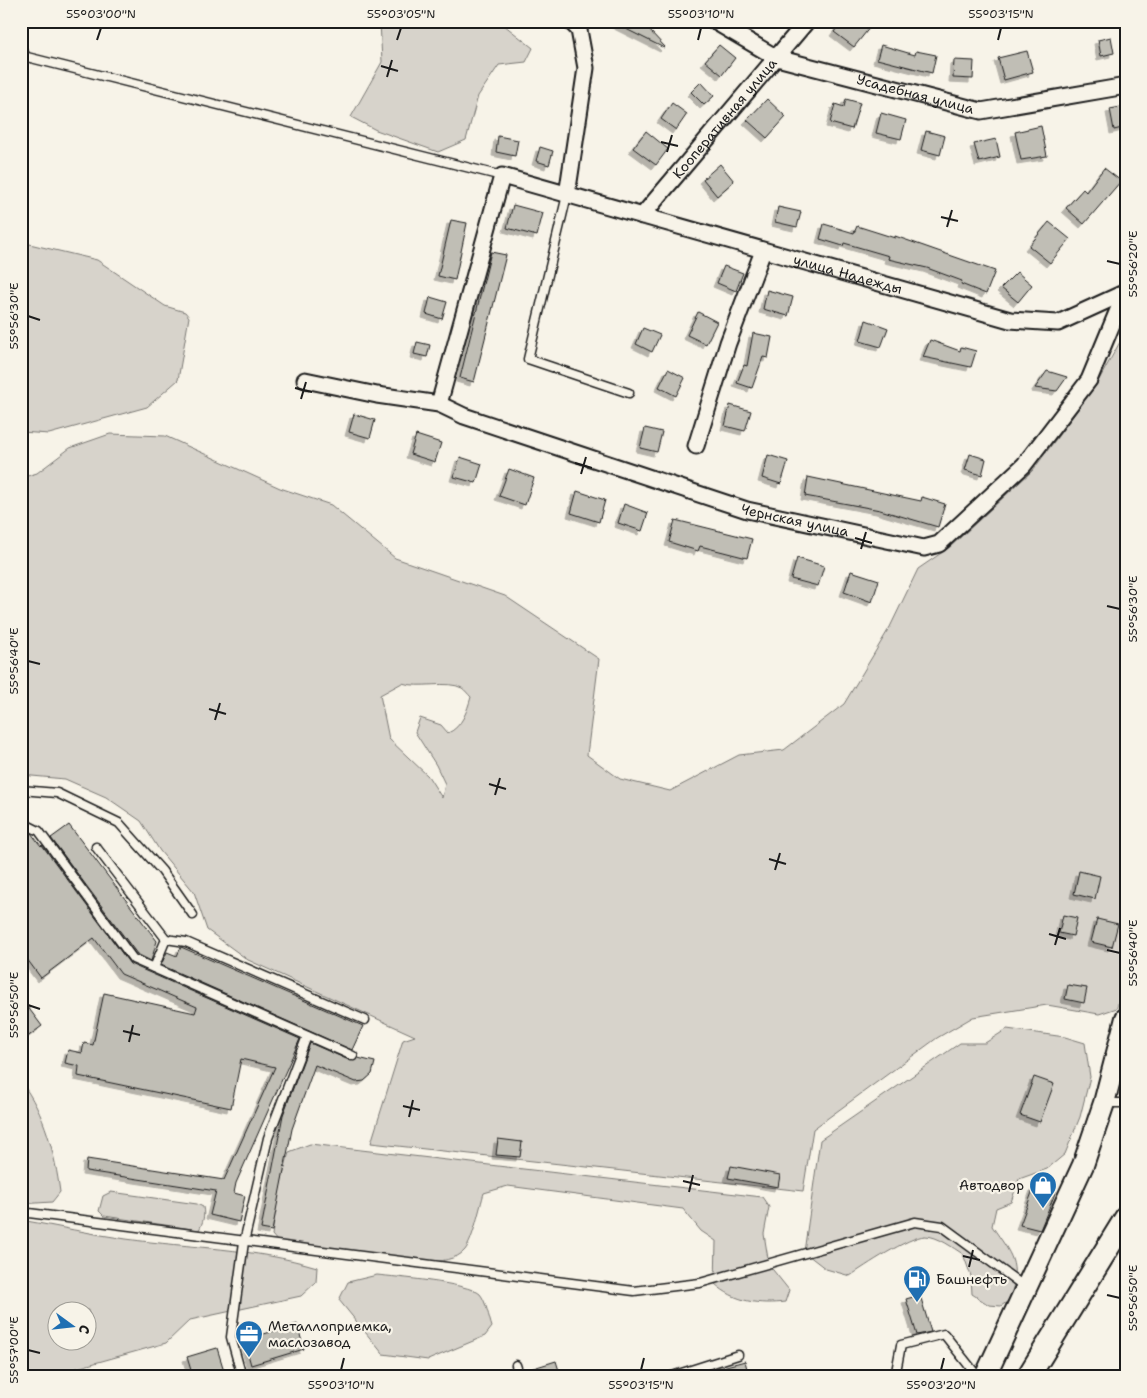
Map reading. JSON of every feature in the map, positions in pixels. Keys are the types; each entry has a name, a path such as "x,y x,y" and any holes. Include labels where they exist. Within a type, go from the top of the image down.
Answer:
{"main road":[{"path":"1028,1377 1126,1218"}],"street":[{"path":"568,195 586,68 579,30 570,21"},
{"name":"Усадебная улица","path":"714,21 777,58 981,111 1126,86"},
{"name":"Кооперативная улица","path":"642,216 808,21"},
{"path":"439,404 502,176"},
{"name":"улица Надежды","path":"502,176 1010,320 1058,323 1125,292"},
{"path":"696,446 728,342 763,251"},
{"name":"Чернская улица","path":"305,380 377,395 439,404 464,416 747,510 924,548 939,544 1024,465 1089,380 1125,292"},
{"path":"985,1377 1083,1164 1104,1103 1126,1018"}],"lane":[{"path":"21,50 28,57 502,176"},
{"path":"568,195 528,359 629,393"},
{"path":"21,790 57,793 119,823 162,871 193,914"},
{"path":"21,822 39,831 132,959 353,1056"},
{"path":"96,847 166,938 186,942 365,1020"},
{"path":"154,968 166,938"},
{"path":"242,1377 231,1337 244,1242 268,1138 307,1036"},
{"path":"1104,1103 1126,1103"},
{"path":"21,1212 634,1292 700,1283 915,1222 942,1226 1026,1288"},
{"path":"895,1377 901,1345 944,1334 978,1377"},
{"path":"669,1377 738,1355"},
{"path":"516,1365 520,1377"}],"shaded area":[{"path":"380,21 499,21 533,48 526,62 499,65 478,96 466,140 438,152 376,130 351,117 382,62"},
{"path":"21,242 97,260 165,306 185,312 189,317 178,380 147,407 49,434 21,432"},
{"path":"1126,339 1126,962 1117,1008 1099,1014 1047,1005 973,1017 937,1038 813,1129 803,1191 371,1143 403,1040 415,1036 248,960 207,930 194,892 160,851 141,821 106,797 65,779 21,775 21,478 37,473 70,448 110,434 165,436 280,488 331,505 395,558 505,596 599,659 587,755 620,779 670,791 739,755 784,750 844,704 890,627 918,569 950,547 1033,470 1096,385 1120,342","holes":["402,683 409,685 441,684 456,686 463,689 471,697 463,718 453,730 448,733 441,725 420,718 415,732 436,765 445,784 442,798 428,776 389,739 380,695"]},
{"path":"1007,1029 1065,1037 1085,1043 1090,1077 1080,1117 1065,1154 1047,1169 1019,1179 1011,1202 996,1208 992,1226 1005,1245 1014,1267 1011,1299 1001,1306 989,1305 972,1294 971,1276 963,1254 935,1238 925,1236 908,1241 850,1276 826,1269 804,1252 820,1140 960,1043 985,1043"},
{"path":"21,1082 37,1107 52,1149 60,1192 52,1202 21,1204"},
{"path":"310,1144 762,1197 769,1207 764,1234 769,1265 789,1290 785,1302 766,1303 739,1298 715,1284 716,1241 701,1231 683,1209 508,1186 484,1193 468,1245 462,1253 448,1260 427,1263 278,1242 272,1235 278,1194 289,1152"},
{"path":"111,1192 197,1204 203,1207 203,1222 199,1230 104,1216 99,1211 103,1196"},
{"path":"21,1220 126,1239 246,1252 317,1267 316,1282 301,1296 190,1320 166,1343 45,1377 21,1377"},
{"path":"377,1275 431,1281 473,1290 482,1297 492,1327 485,1336 428,1360 383,1354 339,1300 348,1282"}],"building":[{"path":"610,21 658,21 650,31 665,47 664,48"},
{"path":"842,21 875,21 854,47 834,32"},
{"path":"1111,37 1114,53 1101,56 1098,40"},
{"path":"719,45 735,58 722,75 705,61"},
{"path":"881,45 915,55 916,51 936,55 932,73 877,59"},
{"path":"1027,51 1033,72 1004,80 998,58"},
{"path":"954,60 974,61 973,79 953,78"},
{"path":"701,82 714,96 704,105 691,92"},
{"path":"767,99 786,117 767,138 747,120"},
{"path":"846,99 860,103 852,129 830,123 835,104 844,107"},
{"path":"672,103 687,114 676,130 661,119"},
{"path":"1126,106 1126,127 1114,130 1110,109"},
{"path":"881,113 906,120 901,139 876,133"},
{"path":"1041,126 1047,156 1021,160 1015,132"},
{"path":"646,131 668,149 656,165 633,148"},
{"path":"926,131 945,136 940,155 921,150"},
{"path":"498,136 518,140 515,156 496,152"},
{"path":"996,139 1000,157 979,162 974,144"},
{"path":"540,147 553,151 549,165 536,161"},
{"path":"720,164 734,181 717,196 703,179"},
{"path":"1104,168 1121,181 1084,224 1066,208 1083,189 1086,192"},
{"path":"513,205 543,213 537,236 507,228"},
{"path":"778,207 801,212 797,227 775,222"},
{"path":"451,220 467,223 455,280 438,276"},
{"path":"1049,222 1070,239 1050,263 1029,246"},
{"path":"824,224 854,233 857,226 895,238 895,236 995,271 986,294 961,284 962,281 927,268 888,259 889,256 844,243 843,246 820,239"},
{"path":"491,252 506,255 474,382 460,378"},
{"path":"724,266 743,273 736,291 717,283"},
{"path":"1017,272 1032,285 1018,302 1001,288"},
{"path":"767,290 793,297 788,316 763,309"},
{"path":"430,297 447,302 442,319 426,314"},
{"path":"698,312 717,322 706,344 687,335"},
{"path":"866,320 888,328 881,347 860,341"},
{"path":"643,328 660,335 652,352 636,344"},
{"path":"753,333 772,337 768,358 763,357 752,388 737,383 744,365 747,366"},
{"path":"930,340 960,351 961,347 976,351 971,367 923,357"},
{"path":"417,342 430,345 427,357 414,354"},
{"path":"668,369 685,378 676,396 659,387"},
{"path":"1047,371 1067,377 1057,391 1035,388"},
{"path":"730,405 751,411 745,431 725,426"},
{"path":"354,414 375,420 370,438 349,432"},
{"path":"645,428 662,432 657,452 640,448"},
{"path":"416,435 441,443 435,462 410,454"},
{"path":"970,454 986,459 982,475 965,470"},
{"path":"768,455 788,461 781,484 762,478"},
{"path":"460,457 482,464 476,483 454,477"},
{"path":"509,469 534,478 525,505 499,496"},
{"path":"808,477 921,501 922,497 945,504 938,527 880,510 805,496"},
{"path":"577,491 605,500 599,522 571,513"},
{"path":"624,504 648,513 642,531 618,523"},
{"path":"675,520 752,539 747,558 700,546 698,551 669,542"},
{"path":"797,558 824,566 818,586 791,579"},
{"path":"851,571 879,580 872,602 844,592"},
{"path":"69,825 157,941 151,961 137,954 51,838"},
{"path":"31,833 42,845 130,964 300,1039 236,1183 234,1193 245,1196 239,1222 210,1215 216,1191 86,1171 87,1159 224,1180 275,1067 241,1059 231,1108 78,1076 79,1066 65,1063 68,1050 82,1053 84,1043 93,1045 104,993 195,1013 197,1007 121,974 94,938 41,978 21,951 21,840"},
{"path":"1079,871 1100,876 1095,899 1074,894"},
{"path":"1063,915 1077,918 1073,936 1059,933"},
{"path":"1097,919 1118,924 1112,947 1091,942"},
{"path":"181,947 363,1026 352,1050 161,965 167,952 177,956"},
{"path":"1068,985 1087,988 1084,1003 1065,999"},
{"path":"21,998 42,1026 26,1038 21,1032"},
{"path":"310,1043 351,1061 358,1058 375,1062 372,1074 364,1081 356,1082 315,1065 292,1129 272,1231 261,1229 283,1115"},
{"path":"1034,1077 1054,1084 1040,1122 1020,1115"},
{"path":"498,1139 522,1142 520,1157 496,1155"},
{"path":"731,1166 780,1175 778,1187 728,1178"},
{"path":"1034,1187 1056,1191 1040,1230 1020,1225"},
{"path":"920,1295 931,1332 917,1335 906,1299"},
{"path":"297,1324 304,1349 251,1365 244,1340"},
{"path":"217,1348 226,1377 193,1377 187,1357"},
{"path":"556,1361 561,1377 525,1377 524,1371"},
{"path":"745,1361 749,1377 700,1377 700,1373"}],"place":[{"name":"Автодвор","path":"1043,1209"},
{"name":"Башнефть","path":"917,1303"},
{"name":"Металлоприемка, маслозавод","path":"249,1358"}]}
